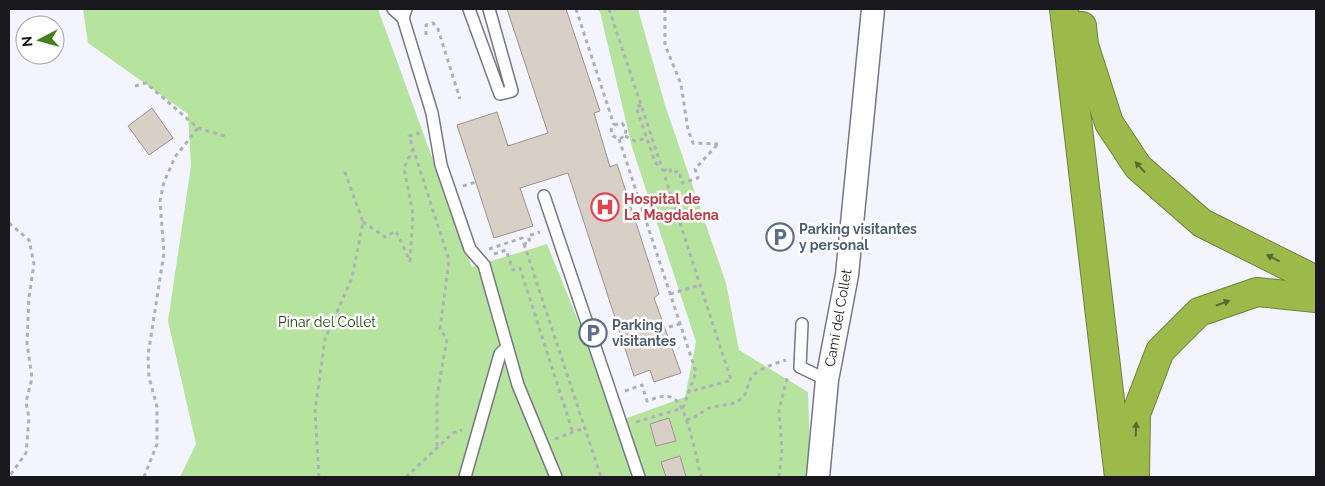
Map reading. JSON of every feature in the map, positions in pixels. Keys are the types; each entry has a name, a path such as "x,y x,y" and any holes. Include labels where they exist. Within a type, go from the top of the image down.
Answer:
{"highway":[{"path":"1064,9 1119,477"},
{"path":"1080,9 1084,45 1109,123 1138,168 1202,223 1316,280"},
{"path":"1135,477 1136,414 1160,351 1199,312 1257,292 1316,298"}],"street":[{"name":"Camí del Collet","path":"818,477 827,380 847,275 873,9"}],"lane":[{"path":"393,9 405,13 432,113 441,165 470,248 484,265 518,385 556,477"},
{"path":"469,9 500,94 512,91 489,9"},
{"path":"544,196 639,477"},
{"path":"802,324 800,367 827,380"},
{"path":"464,477 500,354 507,347"}],"path":[{"path":"576,9 614,125 611,130 613,136 619,139 696,372 683,408"},
{"path":"609,9 662,171"},
{"path":"662,171 670,168 671,173 679,171 682,183 698,178 695,169 718,144 693,143 688,130 681,84 665,45 665,9"},
{"path":"428,42 426,25 433,22 438,28 460,99"},
{"path":"136,86 146,83 198,128 228,137"},
{"path":"641,105 636,107 655,162 662,171"},
{"path":"614,125 622,124 626,128 626,136"},
{"path":"144,477 157,444 157,408 149,377 148,355 164,253 160,201 164,182 175,157 198,128"},
{"path":"420,139 418,133 409,136 449,260 440,329 447,339 437,396 437,448"},
{"path":"619,139 626,136 636,141 646,138"},
{"path":"364,222 385,237 396,231 410,261 413,214 404,168 413,148"},
{"path":"319,477 315,411 325,339 352,278 364,222 344,170"},
{"path":"664,177 731,380 689,392"},
{"path":"9,222 30,240 34,264 28,334 32,378 26,402 29,418 26,453 9,477"},
{"path":"524,244 530,242 528,236 555,227"},
{"path":"476,256 522,238 600,477"},
{"path":"476,256 506,250 513,270 520,268 574,433"},
{"path":"670,294 700,285"},
{"path":"669,327 680,324"},
{"path":"686,420 694,418 708,409 729,405 741,398 748,389 751,378 758,372 785,360"},
{"path":"779,477 782,450 779,410 789,368 800,367"},
{"path":"612,396 642,386 648,401 664,396 675,399 683,408 701,477"},
{"path":"623,426 683,408"},
{"path":"540,437 558,440 584,428"},
{"path":"406,477 453,432 462,430"}],"green space":[{"name":"Pinar del Collet","path":"83,9 378,9 472,267 547,244 619,421 685,397 696,342 632,147 600,12 597,9 638,9 665,105 726,283 739,350 808,392 811,477 180,477 196,444 168,321 191,166 188,114 88,43"}],"building":[{"name":"Hospital de La Magdalena","path":"507,9 566,9 600,111 594,113 610,167 617,164 659,294 654,298 681,373 654,382 650,370 634,376 568,173 520,188 533,226 494,238 457,125 497,112 508,146 548,133"},
{"path":"152,108 173,138 149,155 128,126"},
{"path":"669,418 676,441 656,446 650,424"},
{"path":"680,456 686,477 666,477 661,462"}],"place":[{"name":"Hospital de La Magdalena","path":"605,207"},
{"name":"Parking visitantes y personal","path":"780,237"},
{"name":"Parking visitantes","path":"593,333"}]}
